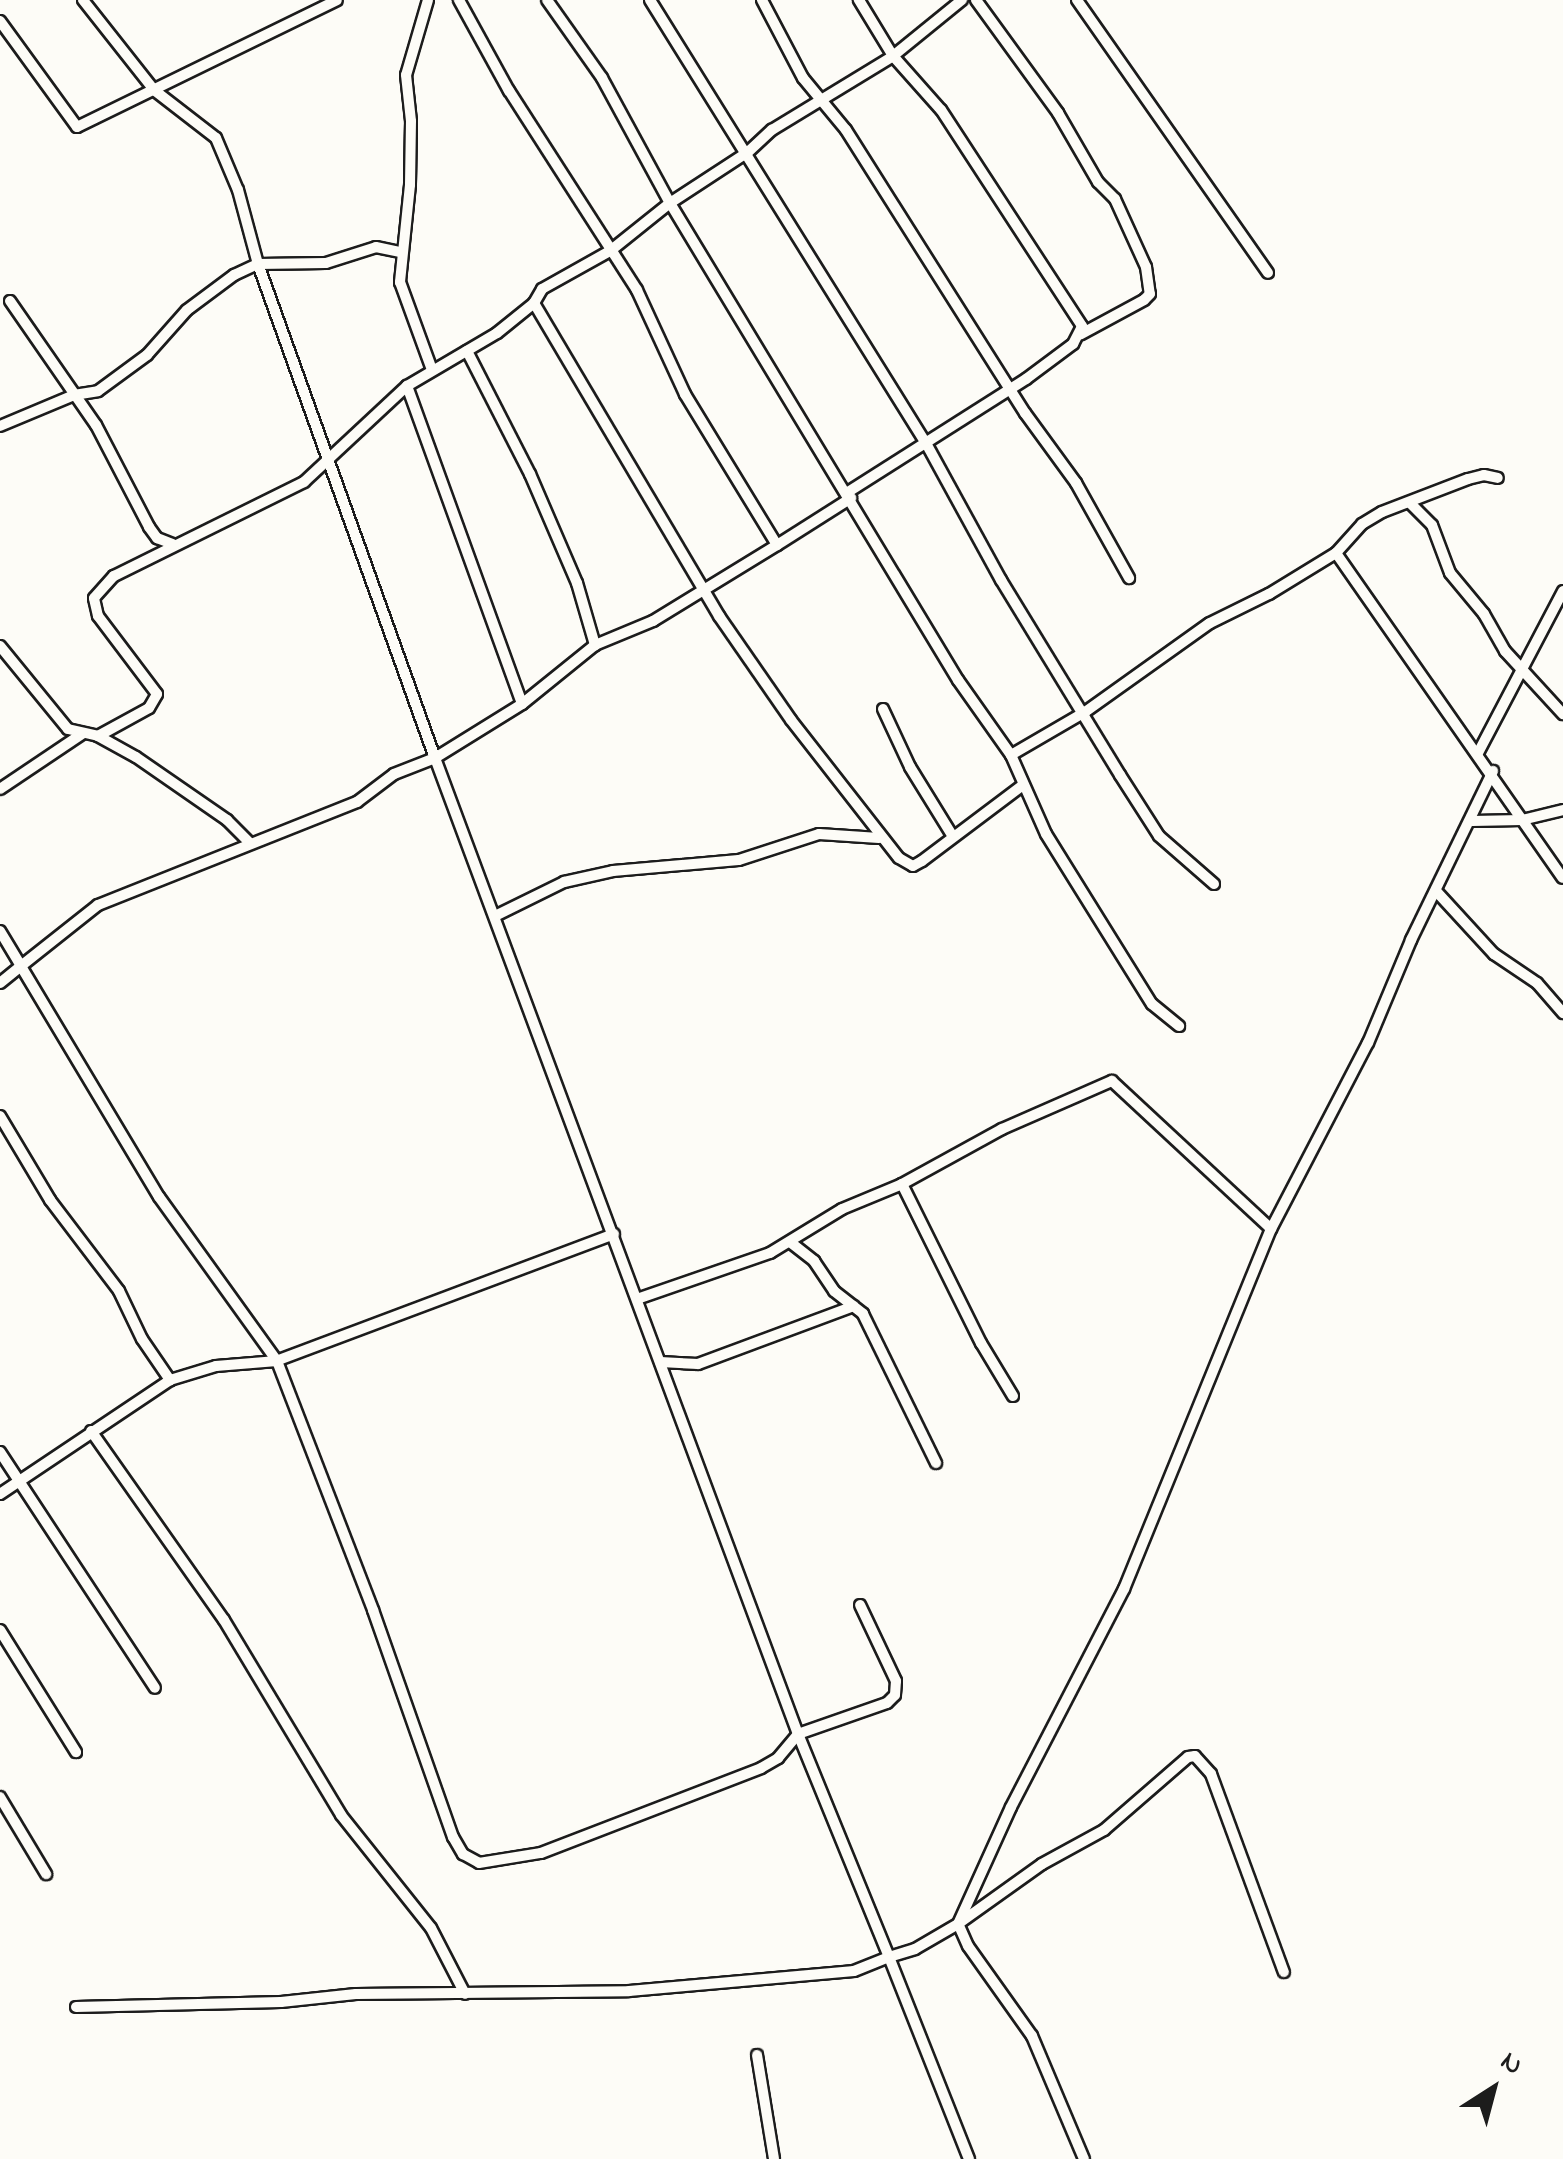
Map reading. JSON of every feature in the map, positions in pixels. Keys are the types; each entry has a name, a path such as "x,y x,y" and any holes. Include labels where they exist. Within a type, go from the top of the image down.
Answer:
{"street":[{"path":"84,0 154,90 216,138 238,190 258,264 435,758 798,1734 969,2159"},
{"path":"0,21 77,127 320,4 337,0"},
{"path":"428,0 406,75 412,121 410,185 400,252 407,310 432,370"},
{"path":"547,0 602,78 670,204 958,680 1011,756 1046,834 1152,1004 1179,1026"},
{"path":"650,0 748,152 926,445 1001,580 1159,836 1214,884"},
{"path":"762,0 819,99 846,130 1010,388 1076,483 1129,578"},
{"path":"859,0 893,56 941,110 1082,326 1081,334"},
{"path":"98,736 149,708 157,694 98,616 94,598 114,576 304,482 407,386 467,352 534,303 542,289 610,251 670,204 748,152 772,130 893,56 962,0"},
{"path":"0,983 98,905 357,802 394,774 435,758 522,704 595,645 653,621 777,544 1010,388 1081,334 1150,294 1146,267 1115,199 1098,182 1058,113 976,0"},
{"path":"1077,0 1268,273"},
{"path":"464,2 509,91 637,290 686,394 777,544"},
{"path":"0,426 74,396 89,396 124,374 187,310 234,274 258,264 326,263 376,247 400,252"},
{"path":"10,301 96,425 149,527 158,538 173,544"},
{"path":"534,303 703,588 790,720 879,838 912,866 1023,785"},
{"path":"467,352 530,474 578,584 595,645"},
{"path":"407,386 522,704"},
{"path":"1011,756 1085,712 1210,623 1269,594 1336,553 1362,524 1468,479 1498,478"},
{"path":"1410,503 1432,525 1450,573 1523,671 1563,714"},
{"path":"1336,553 1563,878"},
{"path":"1478,754 1563,591"},
{"path":"0,646 57,720 136,757 228,820 249,842"},
{"path":"883,708 910,768 952,835"},
{"path":"0,789 82,734"},
{"path":"1084,2159 1032,2036 968,1946 958,1924 1011,1807 1124,1589 1271,1229 1368,1044 1492,772"},
{"path":"1472,821 1522,820 1563,810"},
{"path":"496,915 564,882 613,871 739,860 819,834 879,838"},
{"path":"1436,891 1494,954 1537,983 1563,1013"},
{"path":"0,931 160,1197 277,1361 373,1610 453,1838 463,1854 479,1864 540,1853 761,1768 778,1758 798,1734 887,1703 894,1695 896,1680 860,1605"},
{"path":"637,1299 790,1242 842,1209 902,1184 1002,1129 1112,1081 1271,1229"},
{"path":"0,1116 50,1200 119,1291 142,1339 170,1380"},
{"path":"902,1184 981,1343 1013,1396"},
{"path":"0,1494 18,1478 170,1380 216,1366 277,1361 614,1234"},
{"path":"790,1242 804,1251 824,1280 854,1306 873,1330 936,1462"},
{"path":"660,1362 698,1364 854,1306"},
{"path":"91,1432 224,1620 341,1815 431,1928 464,1994"},
{"path":"0,1452 154,1688"},
{"path":"0,1630 76,1752"},
{"path":"76,2007 281,2002 356,1994 690,1987 854,1971 915,1949 958,1924 1042,1864 1104,1830 1188,1757 1194,1756 1211,1774 1284,1972"},
{"path":"0,1797 46,1874"},
{"path":"757,2055 774,2159"}]}
